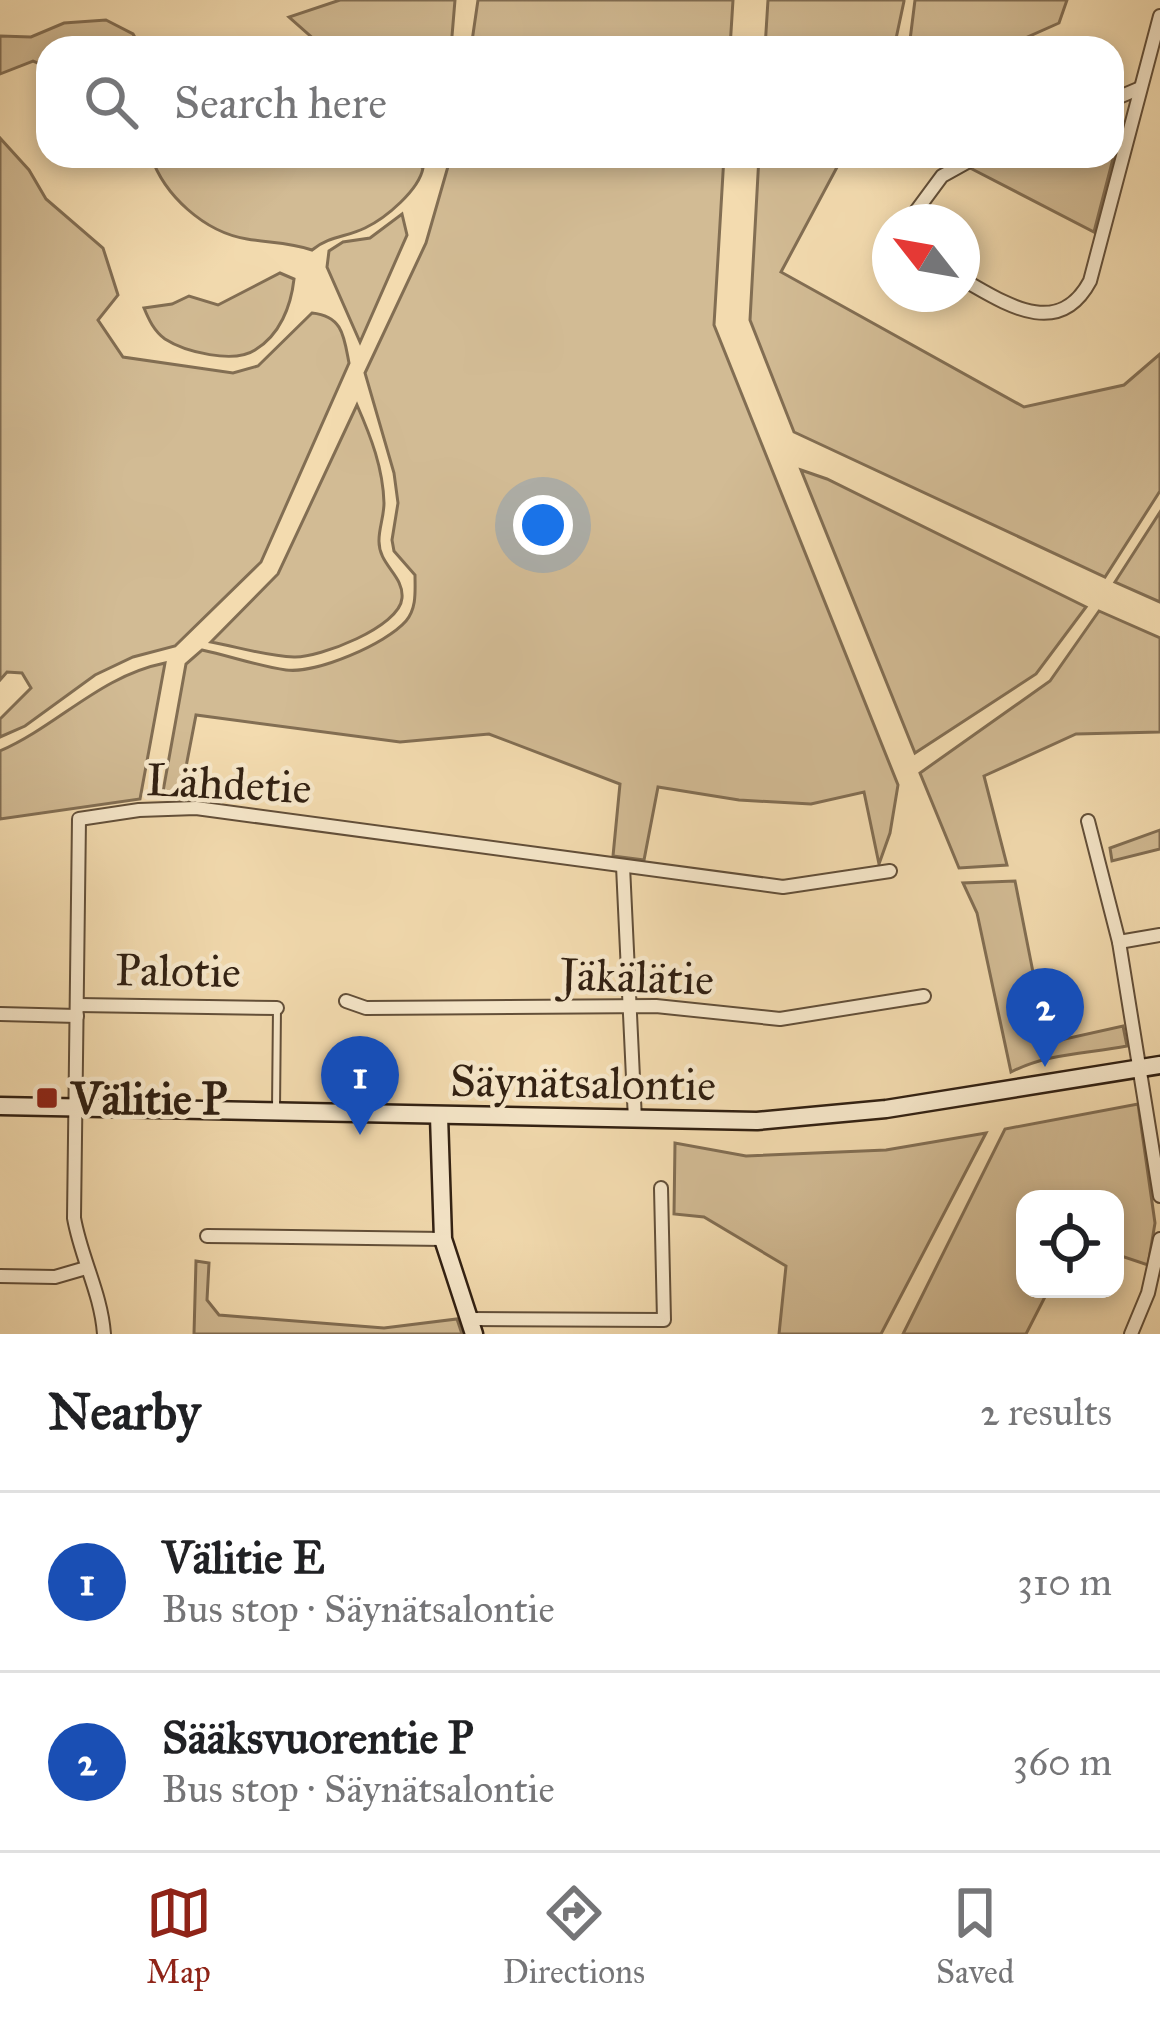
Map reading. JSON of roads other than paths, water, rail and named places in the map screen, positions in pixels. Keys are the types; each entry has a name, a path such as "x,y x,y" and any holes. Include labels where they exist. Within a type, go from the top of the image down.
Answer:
{"main road":[{"name":"Säynätsalontie","path":"0,1106 757,1121 886,1109 1151,1066"},
{"path":"439,1116 443,1239 472,1327"}],"street":[{"path":"1124,145 1160,16"},
{"path":"1124,95 1138,89"},
{"path":"921,204 942,176 956,168"},
{"path":"980,289 1036,315 1083,295 1118,168"},
{"name":"Lähdetie","path":"104,1334 102,1304 86,1268 74,1218 79,819 196,808 783,887 890,872"},
{"path":"1088,820 1151,1066 1160,1196"},
{"path":"623,866 635,1120"},
{"path":"1119,942 1160,934"},
{"name":"Jäkälätie","path":"346,1000 366,1008 668,1006 780,1019 923,996"},
{"name":"Palotie","path":"0,1014 277,1008"},
{"path":"472,1327 664,1327 661,1188"},
{"path":"207,1236 443,1239"},
{"path":"1131,1334 1148,1293 1160,1239"},
{"path":"0,1276 55,1277 86,1268"}],"lane":[{"path":"275,1112 277,1008"}],"place":[{"name":"Sääksvuorentie P","path":"1045,1067"},
{"name":"Välitie P","path":"47,1098"},
{"name":"Välitie E","path":"360,1135"}]}
